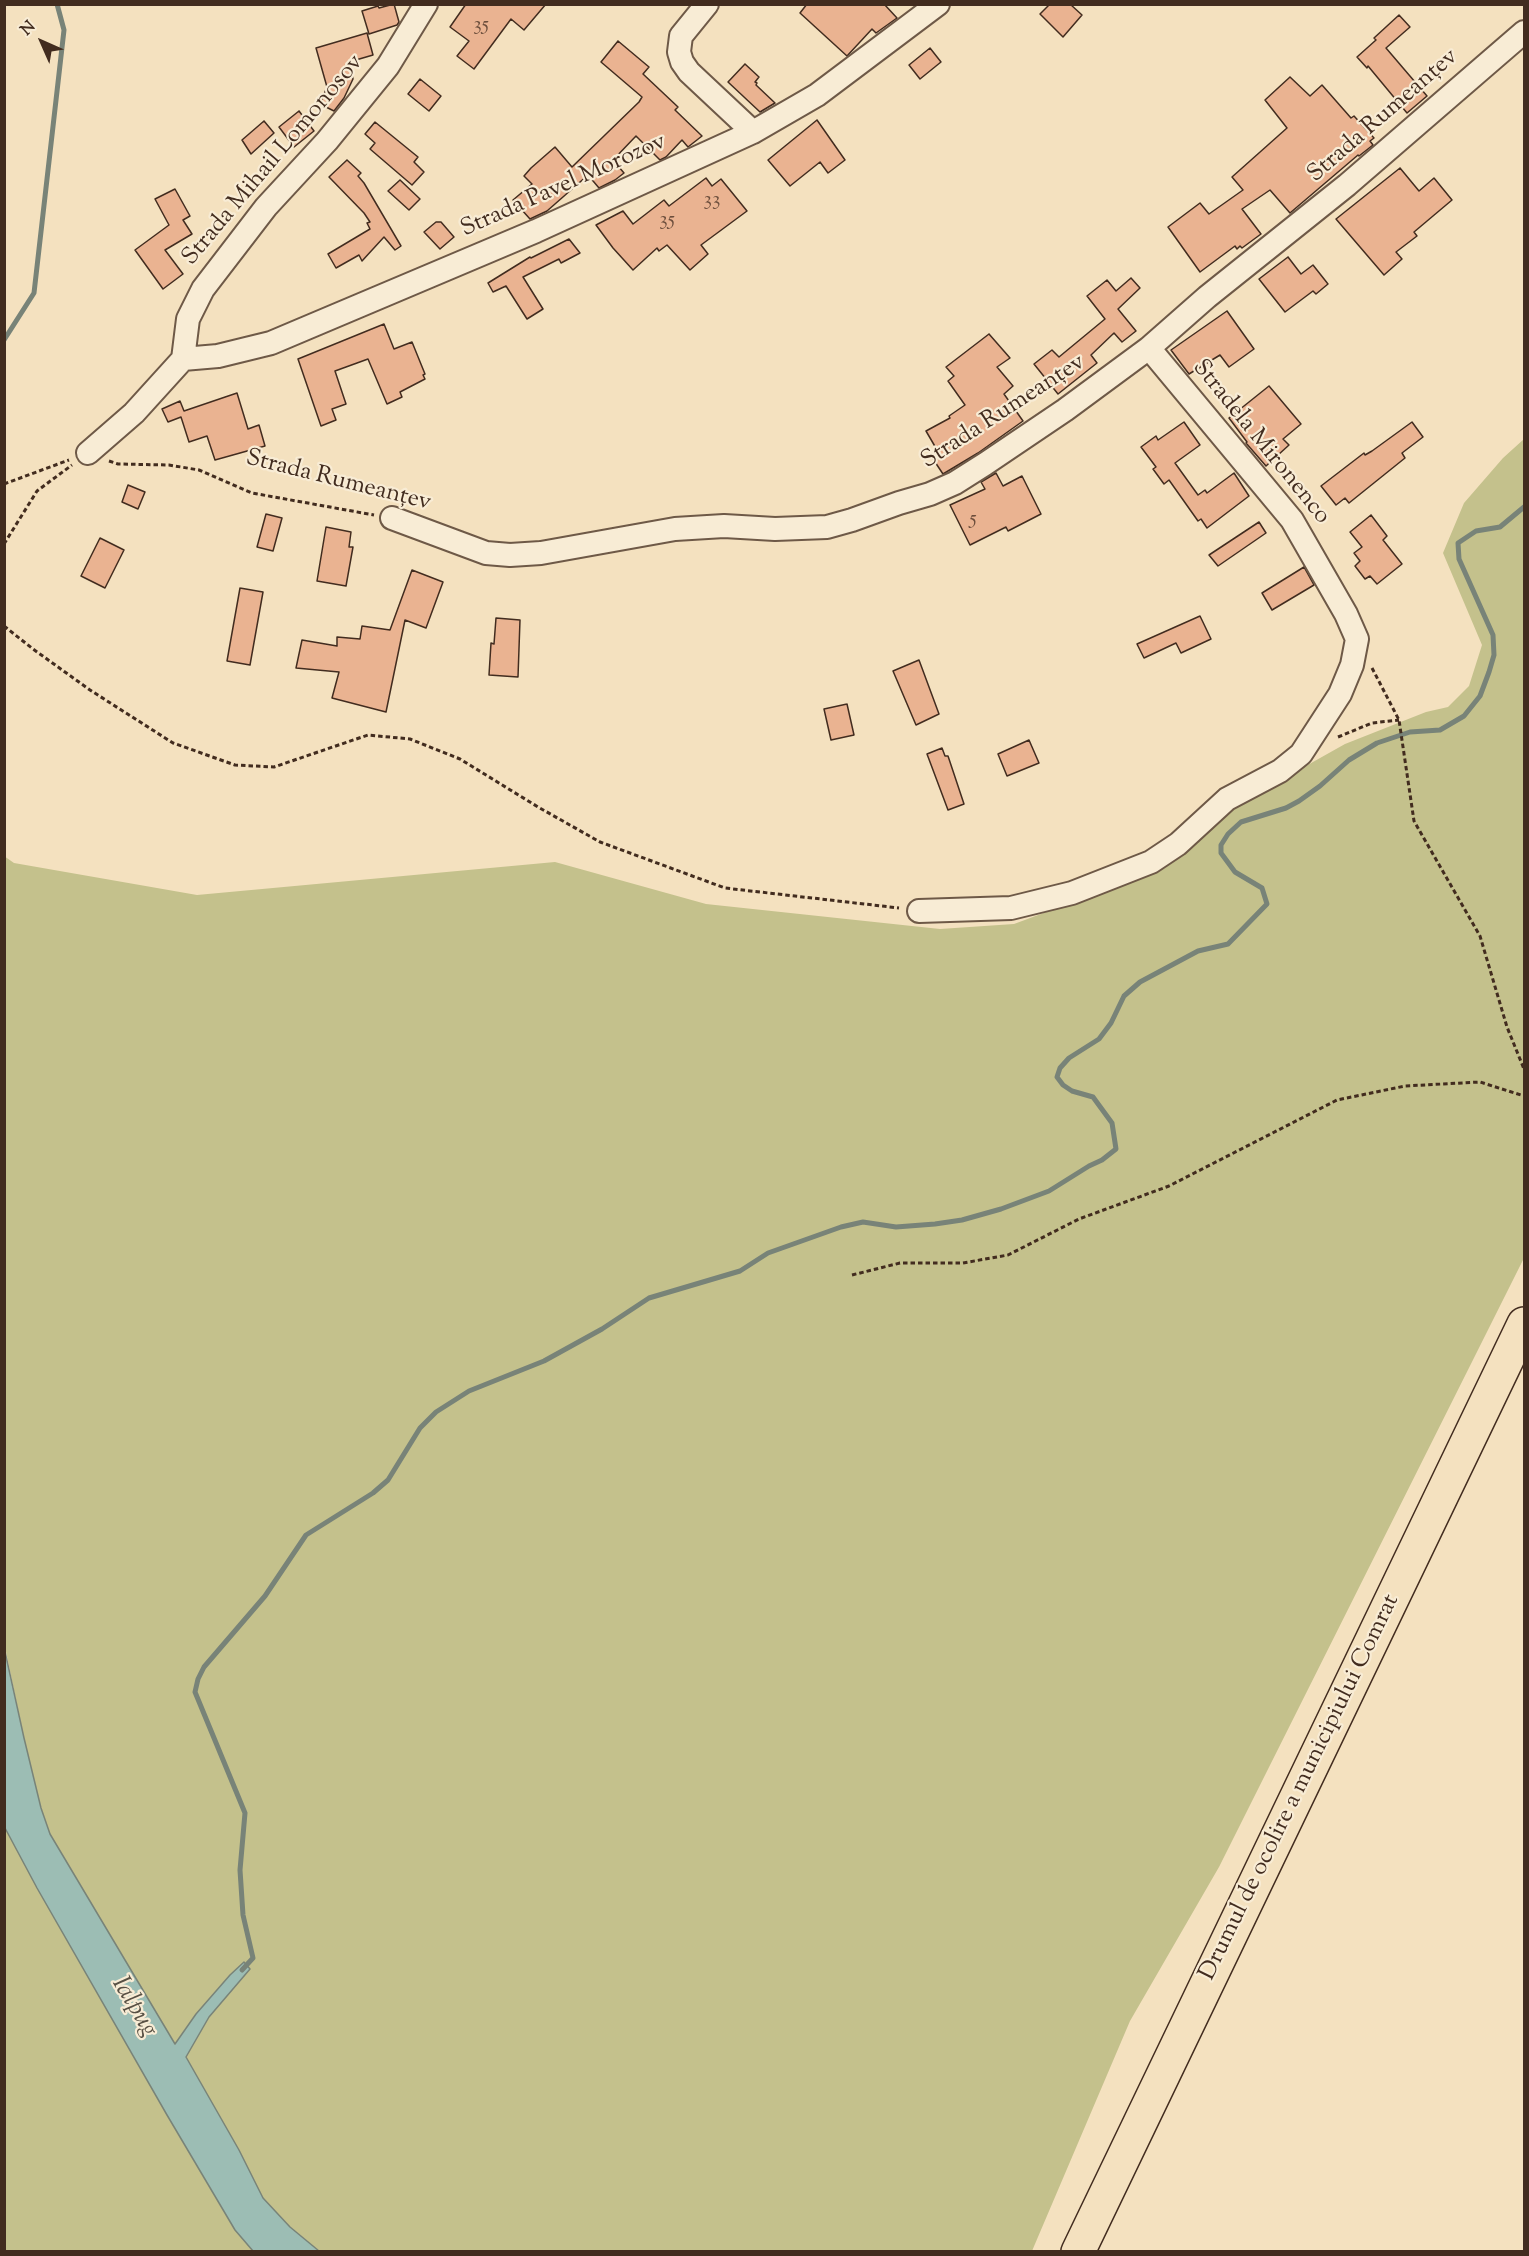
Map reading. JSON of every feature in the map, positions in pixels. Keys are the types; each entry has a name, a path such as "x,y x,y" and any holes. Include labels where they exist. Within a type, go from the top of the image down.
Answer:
{"highway":[{"name":"Drumul de ocolire a municipiului Comrat","path":"1078,2252 1524,1324"}],"street":[{"name":"Strada Mihail Lomonosov","path":"183,359 188,319 203,289 266,207 327,141 388,66 426,4"},
{"path":"707,4 681,36 679,52 682,62 689,72 753,132"},
{"name":"Strada Pavel Morozov","path":"183,359 218,356 271,343 525,235 753,132 817,95 938,4"},
{"name":"Strada Rumeanțev","path":"392,518 486,553 510,555 552,551 675,529 724,526 775,529 827,526 930,494 955,483 1065,410 1149,348 1207,297 1347,185 1524,32"},
{"name":"Stradela Mironenco","path":"1149,348 1292,520 1329,581 1357,639"},
{"path":"88,453 134,413 183,359"},
{"path":"919,910 1011,908 1072,893 1151,862 1178,844 1227,799 1280,771 1300,754 1340,694 1352,665 1357,639"}],"path":[{"name":"Strada Rumeanțev","path":"88,453 118,464 169,465 199,470 252,493 325,508 392,518"},
{"path":"4,484 88,453"},
{"path":"4,544 37,491 88,453"},
{"path":"4,626 33,650 90,690 173,743 235,765 274,767 368,735 410,739 460,759 600,842 725,888 919,910"},
{"path":"1357,639 1399,720 1414,820 1480,936 1507,1027 1524,1069"},
{"path":"1307,745 1322,745 1372,723 1399,720"},
{"path":"852,1275 900,1263 963,1263 1008,1255 1079,1219 1169,1186 1337,1100 1405,1086 1480,1082 1524,1096"}],"shaded area":[{"path":"1524,439 1524,1258 1219,1867 1130,2021 1032,2251 319,2251 290,2227 263,2198 239,2150 186,2057 209,2017 249,1969 230,1975 196,2014 175,2044 50,1834 41,1808 24,1738 5,1647 4,856 14,863 197,895 555,862 706,904 940,929 1014,924 1165,868 1225,813 1272,785 1345,744 1426,712 1448,707 1469,686 1482,645 1443,553 1464,503 1503,458"},
{"path":"4,1824 37,1888 167,2115 235,2230 253,2251 5,2251"}],"water":[{"name":"Ialpug","path":"4,1647 41,1808 50,1834 175,2044 196,2014 230,1975 244,1962 250,1969 209,2017 186,2057 239,2150 263,2198 290,2227 319,2251 253,2251 235,2230 37,1888 5,1828"}],"building":[{"path":"394,4 399,22 397,25 369,34 362,11"},
{"path":"466,4 546,4 524,30 511,19 474,69 457,56 469,41 450,27"},
{"path":"807,4 884,4 897,18 876,33 872,29 847,56 800,13"},
{"path":"1050,4 1070,4 1082,15 1063,37 1040,14"},
{"path":"1399,15 1410,27 1386,48 1427,96 1407,113 1368,66 1367,68 1357,57"},
{"path":"367,33 373,55 349,62 353,79 344,98 334,111 320,104 327,87 316,48"},
{"path":"618,41 649,67 643,74 678,107 675,110 702,136 688,147 682,140 666,157 660,160 636,136 613,160 624,173 599,188 588,175 547,211 530,219 513,200 532,184 524,176 531,168 555,147 572,167 642,97 601,62"},
{"path":"930,48 941,62 920,79 909,65"},
{"path":"745,64 759,77 755,82 756,85 775,103 760,112 728,82"},
{"path":"1290,77 1310,96 1322,85 1351,118 1354,116 1374,138 1370,141 1373,145 1290,213 1270,190 1242,209 1261,234 1242,248 1240,246 1237,249 1235,246 1200,272 1168,227 1200,203 1209,214 1243,190 1232,177 1287,128 1265,100"},
{"path":"420,79 441,96 429,111 408,94"},
{"path":"299,111 314,131 294,147 279,127"},
{"path":"817,120 845,160 828,173 820,162 790,186 768,160"},
{"path":"264,121 274,133 251,154 242,140"},
{"path":"375,122 418,157 414,162 424,172 412,185 370,149 375,143 365,134"},
{"path":"347,160 361,173 358,176 401,246 395,250 384,237 362,261 359,255 336,268 328,254 370,229 367,223 370,222 364,213 329,177"},
{"path":"1400,168 1419,191 1434,178 1452,200 1414,232 1417,236 1396,252 1402,259 1384,275 1336,219"},
{"path":"706,178 712,186 721,179 747,211 701,245 708,254 690,270 667,245 659,251 657,248 633,270 596,225 623,211 633,224 664,200 669,206"},
{"path":"400,180 420,199 409,210 388,191"},
{"path":"175,189 190,216 183,220 192,234 165,250 183,274 163,289 135,250 169,225 155,199"},
{"path":"436,222 441,222 454,237 440,249 424,232"},
{"path":"569,239 580,253 561,263 559,259 523,277 543,309 527,319 506,286 493,292 488,283 530,257"},
{"path":"1288,257 1301,274 1313,265 1328,284 1316,294 1313,291 1285,312 1259,279"},
{"path":"1131,278 1140,288 1118,309 1136,331 1122,342 1114,333 1091,355 1097,363 1058,394 1034,364 1052,350 1059,357 1105,319 1087,296 1107,280 1116,291"},
{"path":"1227,311 1254,349 1229,367 1220,355 1189,374 1171,350"},
{"path":"384,324 394,349 412,342 425,379 400,392 402,397 387,404 368,359 335,371 346,404 332,409 336,420 321,426 298,359"},
{"path":"989,334 1010,358 997,367 1013,386 1004,394 1023,421 978,453 943,474 933,459 940,455 926,431 950,418 949,416 965,405 948,381 954,376 946,367"},
{"path":"1269,386 1301,424 1283,439 1289,445 1266,466 1229,418"},
{"path":"237,393 248,429 259,425 265,446 215,460 207,436 189,442 181,417 168,422 162,409 180,401 184,411"},
{"path":"1184,422 1200,445 1175,463 1198,495 1205,490 1207,493 1234,473 1249,496 1207,528 1201,519 1198,521 1169,480 1164,484 1153,469 1156,467 1141,447 1156,436 1158,440"},
{"path":"1412,422 1423,437 1402,453 1405,458 1349,503 1345,498 1336,505 1321,486 1364,453 1365,455 1372,451"},
{"path":"996,473 1003,486 1022,476 1041,514 1008,531 1006,527 970,545 950,505 985,489 981,482"},
{"path":"128,485 145,492 138,509 122,502"},
{"path":"266,514 282,518 273,551 257,547"},
{"path":"1371,515 1387,536 1383,540 1402,564 1377,584 1370,576 1365,579 1355,566 1360,561 1354,553 1362,547 1350,532"},
{"path":"1259,522 1266,533 1218,566 1209,555"},
{"path":"326,527 351,532 349,547 353,547 346,586 317,581"},
{"path":"100,538 124,550 105,588 81,576"},
{"path":"1304,567 1314,585 1272,610 1262,593"},
{"path":"412,570 443,582 426,628 405,620 386,712 332,698 339,672 296,668 302,640 337,646 337,637 360,639 362,626 390,630"},
{"path":"240,588 263,592 250,665 227,661"},
{"path":"1200,616 1211,639 1181,653 1176,643 1144,658 1137,644"},
{"path":"496,618 520,620 518,677 489,675 491,643 494,644"},
{"path":"919,660 939,714 916,725 893,671"},
{"path":"847,704 854,735 831,740 824,709"},
{"path":"1029,740 1039,763 1007,776 998,754"},
{"path":"942,748 945,756 948,756 964,804 948,810 927,754"}],"waterway":[{"path":"4,340 34,293 64,30 57,4"},
{"path":"242,1970 253,1958 243,1915 240,1870 245,1813 195,1692 204,1667 265,1596 306,1535 373,1493 388,1480 420,1428 436,1412 469,1391 544,1361 602,1329 649,1298 740,1271 768,1253 841,1227 863,1222 896,1227 935,1224 962,1220 1001,1209 1049,1191 1102,1160 1116,1149 1112,1123 1093,1097 1072,1091 1063,1085 1057,1077 1060,1068 1069,1058 1099,1039 1111,1023 1124,996 1140,982 1198,951 1228,944 1267,904 1262,888 1235,872 1221,853 1221,845 1228,834 1241,822 1286,808 1299,801 1349,760 1377,743 1410,732 1440,730 1464,716 1480,696 1494,655 1493,635 1459,559 1458,543 1476,531 1500,527 1524,507"}]}
